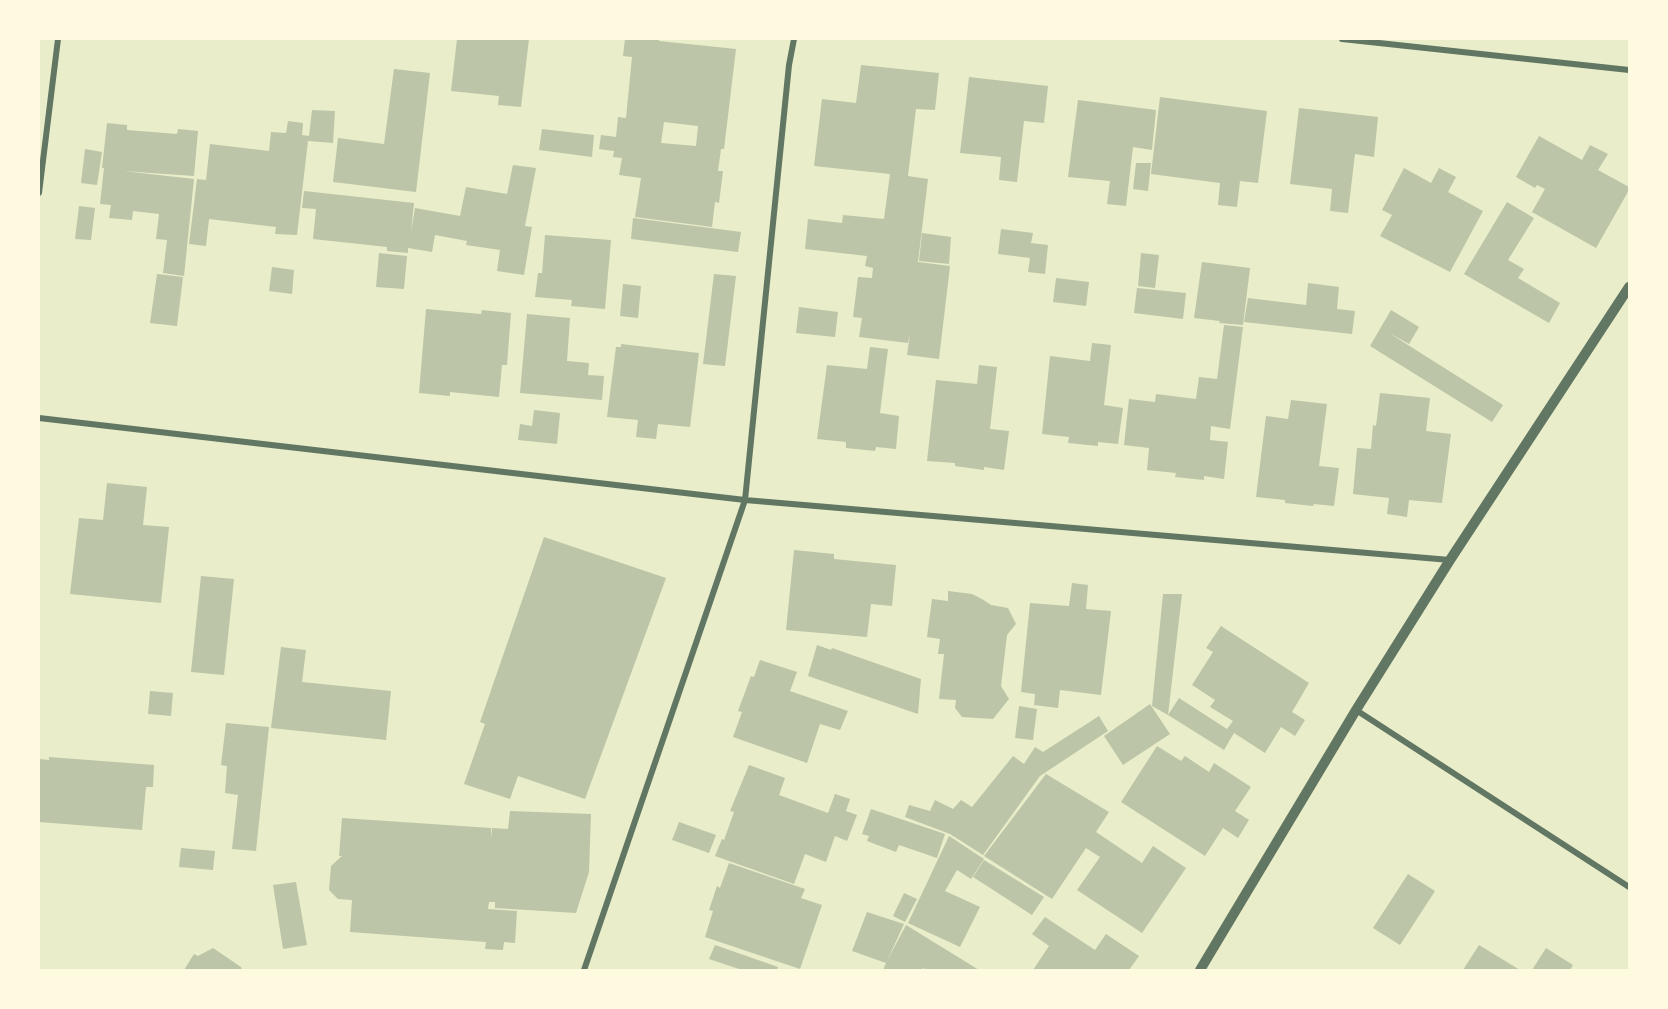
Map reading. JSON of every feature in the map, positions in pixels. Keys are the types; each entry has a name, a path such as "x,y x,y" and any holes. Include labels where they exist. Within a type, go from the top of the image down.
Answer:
{"street":[{"path":"39,193 58,39"},
{"path":"584,970 746,500 789,65 794,39"},
{"path":"1342,39 1629,70"},
{"path":"1200,970 1356,710 1450,560 1629,287"},
{"path":"39,418 746,500 1450,560"},
{"path":"1356,710 1629,887"}],"building":[{"path":"457,39 529,39 521,107 498,105 499,96 451,91"},
{"path":"625,39 660,39 659,41 736,49 724,149 721,149 718,171 723,171 719,203 715,202 712,227 635,217 641,178 619,175 622,158 613,157 614,151 599,149 601,135 616,137 618,117 626,118 632,57 623,56","holes":["664,122 698,126 696,146 661,143"]},
{"path":"861,65 939,73 935,110 916,109 908,176 928,179 918,262 950,266 939,359 907,355 910,334 908,343 859,337 862,318 853,317 858,277 872,278 873,268 865,266 867,256 805,249 808,219 842,223 843,215 884,219 890,174 814,166 822,99 856,103"},
{"path":"394,69 430,73 416,192 333,182 338,138 384,144"},
{"path":"969,77 1048,86 1044,123 1024,121 1017,182 999,180 1001,157 960,153"},
{"path":"1160,97 1267,111 1258,183 1240,181 1237,207 1218,205 1220,183 1151,174"},
{"path":"1078,100 1156,110 1152,150 1133,147 1126,206 1107,204 1110,181 1068,177"},
{"path":"1299,108 1378,117 1374,157 1355,154 1348,213 1330,211 1332,189 1290,184"},
{"path":"312,110 335,111 333,143 308,141 297,235 275,234 276,227 209,219 206,246 189,244 197,179 206,180 210,144 269,151 271,132 286,133 288,121 303,123 302,135 309,136"},
{"path":"107,123 127,125 127,130 177,134 178,129 198,131 194,176 123,171 194,179 184,276 163,273 167,240 156,239 159,214 133,211 132,220 109,218 111,205 100,204"},
{"path":"542,129 594,135 592,157 539,150"},
{"path":"1539,136 1582,160 1590,145 1608,154 1598,170 1629,187 1596,248 1532,212 1545,189 1537,185 1535,188 1516,177"},
{"path":"85,149 102,152 97,185 81,183"},
{"path":"1136,163 1151,163 1148,191 1133,189"},
{"path":"513,165 536,168 525,226 532,227 524,275 497,271 500,250 466,245 467,241 435,235 432,252 408,248 408,253 387,251 387,247 313,239 316,209 302,208 304,191 414,203 411,232 415,208 460,216 466,187 507,194"},
{"path":"1404,168 1431,183 1439,168 1456,177 1448,192 1483,211 1450,272 1380,236 1392,215 1382,210"},
{"path":"1507,202 1534,218 1508,260 1524,269 1518,278 1560,303 1549,323 1464,274"},
{"path":"79,206 95,208 91,240 75,239"},
{"path":"633,218 741,232 738,252 631,239"},
{"path":"1001,229 1033,233 1031,243 1048,245 1045,274 1028,272 1030,258 998,254"},
{"path":"922,233 951,237 949,264 919,261"},
{"path":"545,235 611,240 605,309 571,306 572,300 535,297 538,273 542,273"},
{"path":"379,253 407,256 404,289 376,287"},
{"path":"1141,253 1159,255 1155,288 1138,286"},
{"path":"1202,262 1250,268 1243,325 1194,318"},
{"path":"272,267 294,270 292,294 269,291"},
{"path":"157,274 183,277 177,326 150,323"},
{"path":"714,274 736,276 725,366 703,364"},
{"path":"1056,278 1089,282 1086,306 1053,302"},
{"path":"1308,283 1339,287 1337,309 1355,311 1352,334 1244,322 1248,298 1306,305"},
{"path":"623,284 641,286 638,318 620,316"},
{"path":"1137,288 1186,293 1183,319 1134,313"},
{"path":"799,307 838,312 835,337 796,333"},
{"path":"426,309 481,314 482,310 511,313 507,365 502,365 499,397 450,392 450,396 419,393"},
{"path":"1391,310 1419,327 1409,344 1389,333 1503,405 1492,422 1370,346"},
{"path":"527,314 570,318 567,361 589,363 588,375 604,376 602,400 520,393"},
{"path":"1224,325 1243,327 1230,429 1211,426 1210,440 1228,442 1224,479 1204,476 1204,480 1175,477 1176,473 1147,470 1149,448 1124,445 1129,399 1155,402 1156,394 1196,399 1199,377 1217,379"},
{"path":"1092,343 1111,345 1104,405 1123,408 1118,444 1098,442 1098,446 1068,443 1069,437 1042,434 1050,356 1090,361"},
{"path":"621,344 699,353 690,427 658,424 656,439 636,437 638,420 607,417 616,347 621,347"},
{"path":"870,347 888,349 880,413 899,416 896,449 876,447 875,451 846,448 846,442 817,439 827,365 867,369"},
{"path":"979,365 997,367 990,429 1009,431 1004,470 984,467 984,470 955,466 955,463 927,461 936,380 977,384"},
{"path":"1380,393 1430,398 1426,431 1451,434 1442,503 1409,500 1407,517 1387,514 1389,498 1353,494 1357,448 1371,449 1373,425 1376,426"},
{"path":"1291,400 1327,404 1319,466 1339,468 1334,506 1285,503 1285,500 1256,497 1266,416 1288,419"},
{"path":"534,410 560,413 557,444 518,440 520,424 532,426"},
{"path":"107,483 147,487 143,525 169,527 161,603 70,594 79,518 103,520"},
{"path":"544,537 666,578 585,799 518,776 510,799 464,784 485,724 480,722"},
{"path":"794,550 834,554 834,559 896,565 892,606 871,604 867,637 786,630"},
{"path":"201,576 234,579 224,675 191,672"},
{"path":"1072,583 1088,585 1086,609 1111,611 1101,695 1060,690 1058,708 1034,705 1035,694 1021,692 1030,603 1069,606"},
{"path":"948,591 972,594 991,605 1008,608 1016,624 1007,635 1001,686 1009,699 993,719 962,717 955,708 956,700 939,699 944,654 938,654 940,639 927,637 932,599 948,601"},
{"path":"1163,594 1182,594 1168,715 1152,706"},
{"path":"1221,626 1309,683 1292,712 1305,720 1295,736 1281,727 1265,753 1234,733 1224,750 1168,715 1179,698 1227,729 1233,721 1210,707 1215,700 1192,685 1213,652 1206,648"},
{"path":"817,645 831,650 832,648 921,679 918,714 808,676"},
{"path":"281,647 306,650 302,682 391,691 386,740 271,728"},
{"path":"760,660 797,672 790,691 848,711 840,730 820,724 807,763 733,737 742,712 738,711 751,676 754,677"},
{"path":"150,691 173,693 171,716 148,714"},
{"path":"1150,704 1170,734 1123,765 1104,736"},
{"path":"1019,706 1037,709 1033,740 1015,738"},
{"path":"1099,716 1108,731 1040,776 983,855 950,834 905,817 909,805 930,811 935,800 953,809 961,800 972,807 1013,756 1024,764 1035,747 1043,752"},
{"path":"226,723 269,727 256,851 232,849 238,795 225,793 227,766 221,765"},
{"path":"1157,746 1181,761 1185,756 1209,772 1214,763 1251,787 1235,811 1249,820 1238,838 1223,828 1205,856 1121,802"},
{"path":"49,757 154,765 153,787 146,787 142,830 39,822 39,759 49,760"},
{"path":"749,765 785,778 779,795 828,813 835,794 850,799 846,811 857,815 847,841 835,836 826,862 805,854 794,884 715,856 722,839 724,840 734,812 730,811"},
{"path":"1046,774 1109,812 1096,832 1142,863 1153,846 1186,868 1142,933 1077,890 1100,857 1086,848 1052,899 984,856"},
{"path":"871,809 945,834 937,858 899,845 896,852 867,841 869,836 862,834"},
{"path":"510,811 591,814 589,872 576,913 495,908 495,902 489,902 488,909 517,911 515,943 504,942 503,950 485,949 486,942 350,932 352,900 338,899 329,890 331,866 342,856 339,856 342,818 491,828 491,839 492,828 508,829"},
{"path":"679,822 716,835 709,853 672,840"},
{"path":"949,836 984,859 971,879 957,870 945,891 980,907 960,947 908,923"},
{"path":"181,848 215,851 213,870 179,867"},
{"path":"984,860 1044,897 1032,915 973,877"},
{"path":"729,863 805,889 801,898 822,905 800,969 705,937 713,911 709,910 717,886 720,888"},
{"path":"1408,874 1435,891 1400,945 1373,928"},
{"path":"296,882 307,945 283,949 273,885"},
{"path":"904,893 917,899 905,922 893,916"},
{"path":"867,912 904,924 887,961 906,925 979,970 927,970 923,968 922,970 883,970 886,963 852,951"},
{"path":"1045,917 1095,950 1106,934 1139,956 1129,970 1033,970 1049,946 1032,934"},
{"path":"715,945 778,967 777,970 742,970 709,959"},
{"path":"1479,945 1520,970 1463,970"},
{"path":"213,948 242,970 184,970 194,954 198,956"},
{"path":"1546,948 1573,965 1570,970 1532,970"}]}
